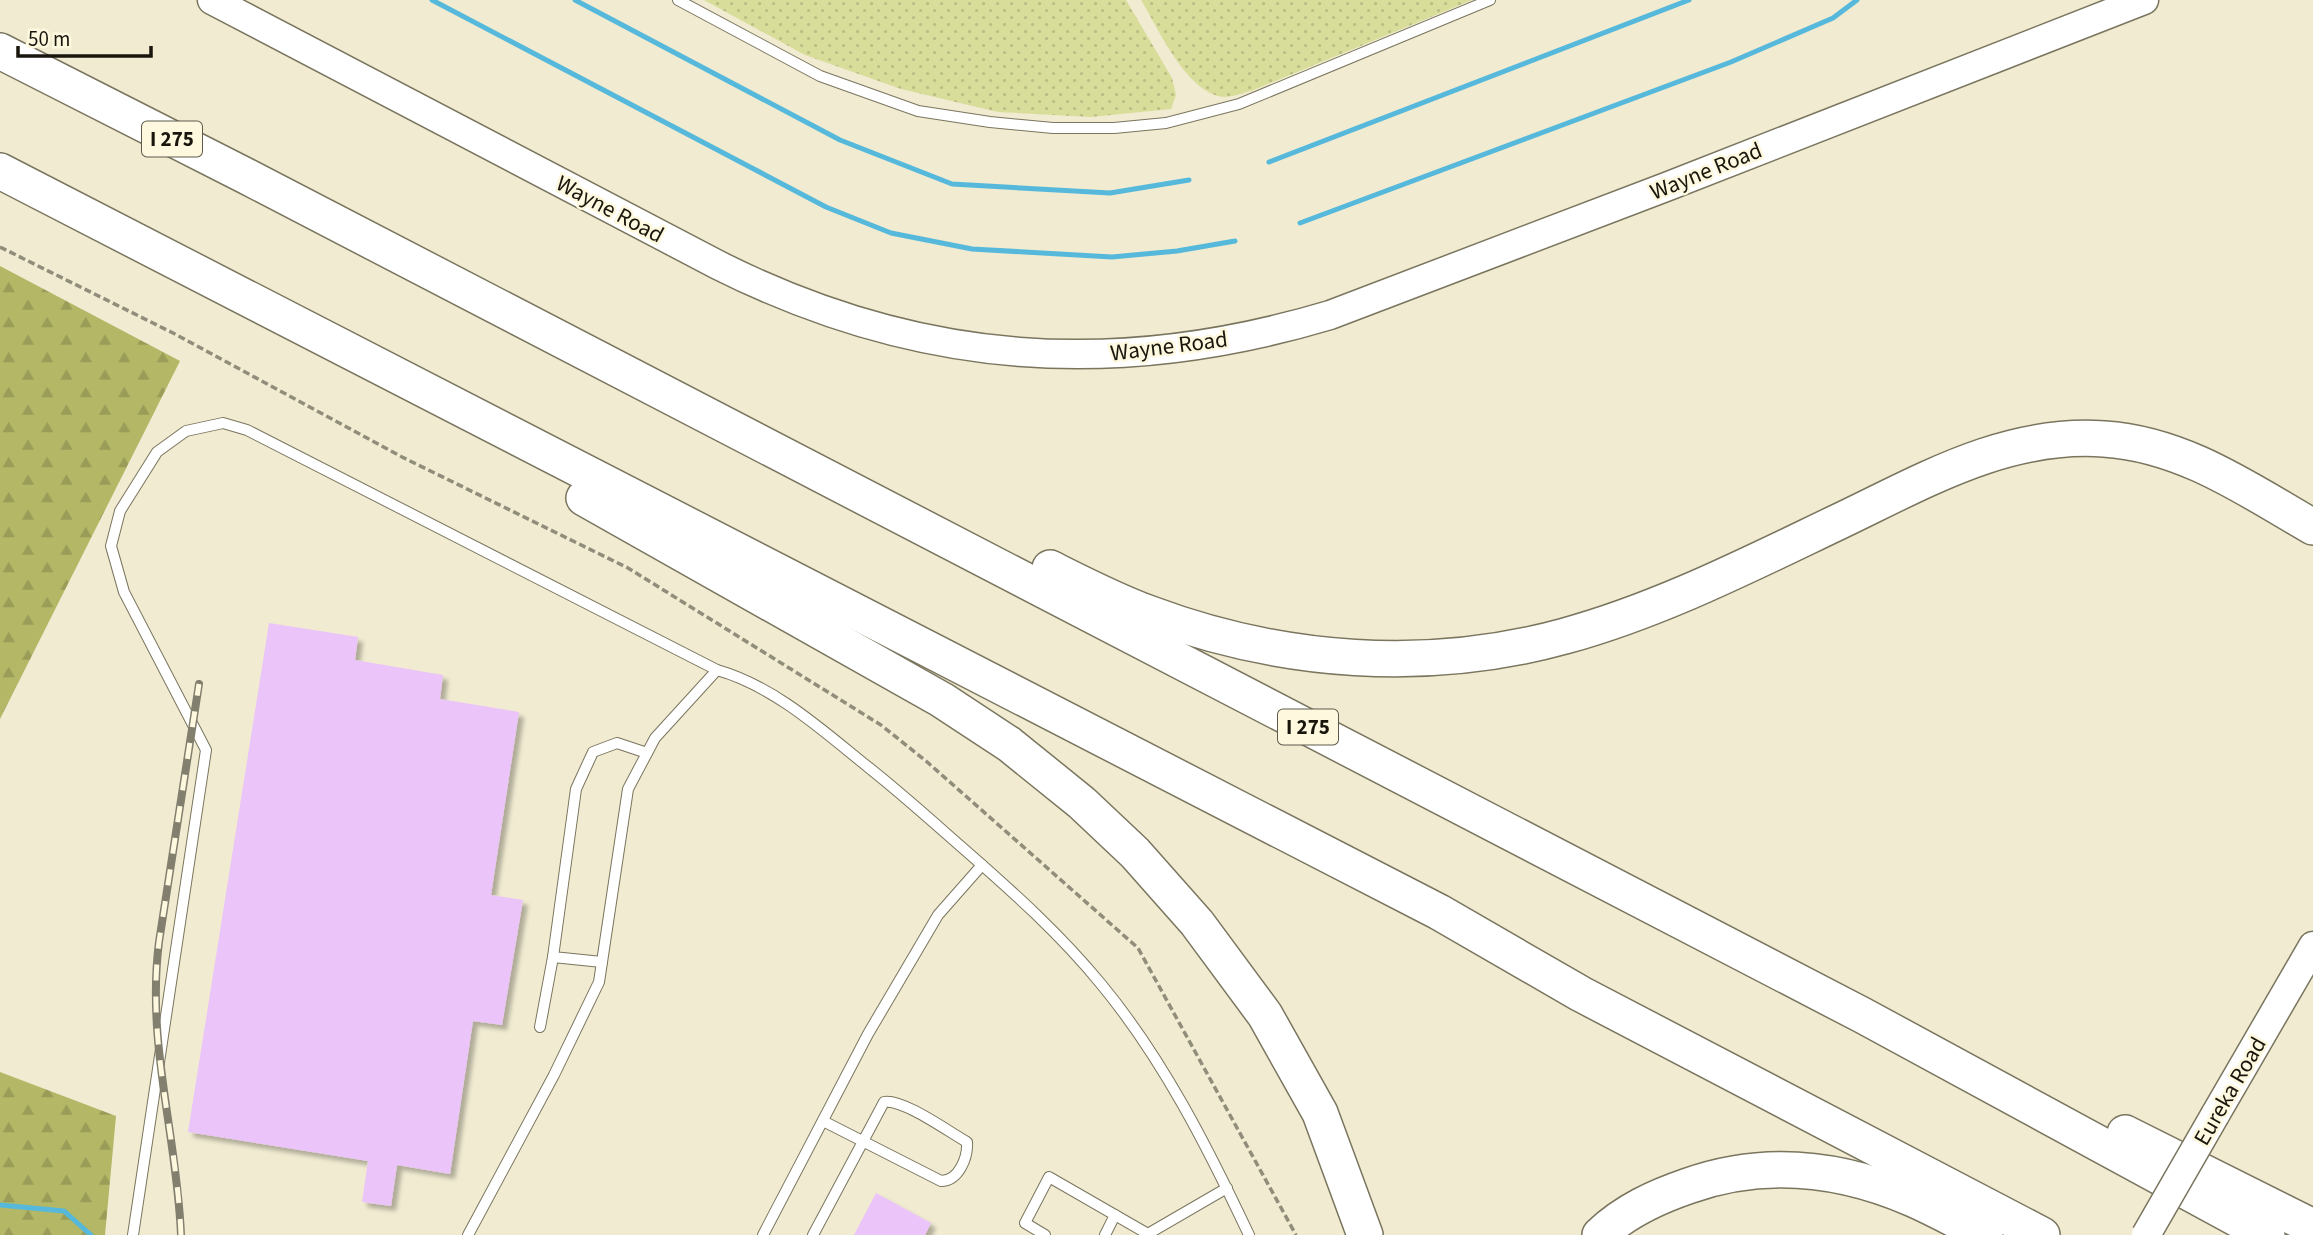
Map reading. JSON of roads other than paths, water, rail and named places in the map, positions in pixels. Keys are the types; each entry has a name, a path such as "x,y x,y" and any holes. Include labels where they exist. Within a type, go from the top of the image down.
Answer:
{"highway":[{"name":"I 275","path":"0,51 1862,1015 2267,1235"},
{"path":"0,172 1439,912 1581,994 2042,1235"},
{"path":"344,227 561,320 1054,570 1148,613 1236,641 1328,657 1434,658 1495,652 1566,636 1640,611 1730,574 1986,454 2040,440 2105,439 2132,442 2182,455 2313,527"},
{"path":"303,327 530,468 942,700 1009,744 1082,803 1135,853 1197,923 1265,1015 1320,1112 1365,1235"},
{"path":"1862,1015 2022,1082 2313,1227"},
{"path":"1600,1235 1656,1197 1721,1174 1774,1168 1840,1175 1912,1198 1985,1235"}],"main road":[{"name":"Wayne Road","path":"212,0 718,265 797,301 859,323 923,339 1010,352 1098,355 1218,343 1330,315 2144,0"},
{"name":"Eureka Road","path":"2146,1235 2313,946"}],"lane":[{"path":"678,0 820,76 918,111 1053,128 1114,128 1166,123 1239,104 1490,0"},
{"path":"133,1235 206,750 124,592 111,547 120,511 157,452 186,431 223,424 247,430 717,670 736,675 798,712 892,786 1037,914 1102,985 1162,1069 1227,1188 1249,1235"},
{"path":"468,1235 554,1075 599,982 628,789 655,738 717,670"},
{"path":"540,1027 553,957 576,789 593,752 617,743 647,752"},
{"path":"763,1235 869,1034 938,915 982,865"},
{"path":"553,957 602,962"},
{"path":"813,1235 863,1141 884,1102 888,1100 904,1106 967,1142 968,1150 956,1176 948,1181 941,1181 863,1141 823,1121"},
{"path":"1045,1235 1025,1223 1049,1177 1147,1234 1227,1188"},
{"path":"1105,1235 1115,1215"}],"waterway":[{"path":"432,0 826,207 891,233 972,249 1112,257 1177,251 1235,241"},
{"path":"575,0 840,140 952,184 1110,193 1189,180"},
{"path":"1269,162 1689,0"},
{"path":"1300,223 1731,62 1833,18 1857,0"},
{"path":"0,1205 64,1211 91,1235"}],"railway":[{"path":"181,1235 159,1053 156,979 159,942 199,684"}]}
